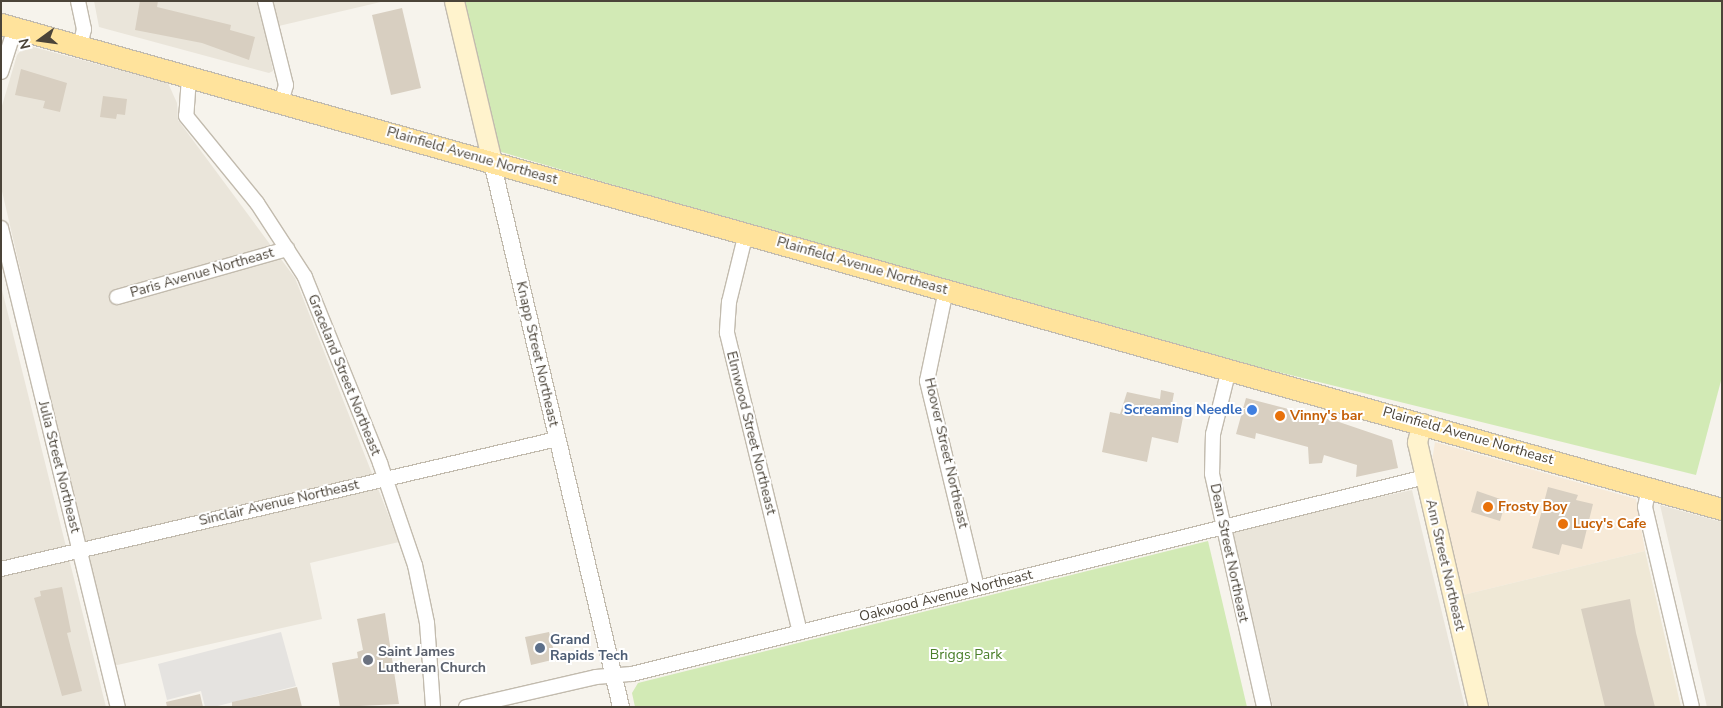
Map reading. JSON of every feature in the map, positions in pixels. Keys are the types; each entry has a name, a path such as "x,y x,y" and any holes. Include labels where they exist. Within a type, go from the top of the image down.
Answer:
{"main road":[{"name":"Knapp Street Northeast","path":"454,1 492,162"},
{"name":"Plainfield Avenue Northeast","path":"8,26 1722,509"},
{"name":"Ann Street Northeast","path":"1422,423 1417,442 1478,707"}],"street":[{"path":"78,1 84,29 80,46"},
{"path":"266,1 286,84 281,103"},
{"path":"1,72 8,26"},
{"name":"Graceland Street Northeast","path":"189,77 186,116 257,203 305,277 386,479 415,564 427,623 433,707"},
{"name":"Knapp Street Northeast","path":"492,162 621,707"},
{"name":"Julia Street Northeast","path":"1,228 118,707"},
{"name":"Elmwood Street Northeast","path":"746,233 730,302 727,334 800,632"},
{"name":"Paris Avenue Northeast","path":"116,297 287,249"},
{"name":"Hoover Street Northeast","path":"946,290 927,381 977,588"},
{"name":"Dean Street Northeast","path":"1229,369 1213,434 1212,474 1222,526 1264,707"},
{"name":"Sinclair Avenue Northeast","path":"1,569 79,549 557,439"},
{"name":"Oakwood Avenue Northeast","path":"466,707 800,632 1425,476"},
{"path":"1649,488 1645,507 1692,707"}],"shaded area":[{"path":"94,1 385,1 266,29 273,71 269,73 99,27"},
{"path":"26,45 168,83 177,103 178,120 295,278 399,542 310,563 322,619 113,666 1,187 1,109 17,55"},
{"path":"1,286 106,707 1,707"},
{"path":"1435,442 1636,499 1645,551 1463,595 1432,461"},
{"path":"1412,490 1465,707 1273,707 1232,529"},
{"path":"1660,505 1722,522 1722,707 1707,707"},
{"path":"1645,551 1681,707 1490,707 1463,595"},
{"path":"281,632 296,686 214,707 205,707 201,691 167,700 158,664"}],"green space":[{"path":"462,1 1722,1 1722,377 1696,475 1100,328 498,151"},
{"name":"Briggs Park","path":"1208,541 1247,707 635,707 632,693 638,683"}],"building":[{"path":"140,1 158,1 157,7 231,25 230,30 255,37 249,60 202,43 135,30"},
{"path":"402,8 421,88 391,95 372,15"},
{"path":"21,69 67,83 60,112 43,108 45,101 15,95"},
{"path":"103,96 127,99 125,115 117,114 116,119 100,117"},
{"path":"1161,390 1174,393 1172,404 1185,407 1178,443 1152,437 1147,462 1102,452 1110,412 1120,414 1127,392 1160,399"},
{"path":"1246,398 1339,422 1392,440 1398,468 1356,477 1357,465 1324,455 1322,463 1309,464 1308,447 1256,433 1255,439 1236,434"},
{"name":"Lucy's Cafe","path":"1548,487 1578,495 1576,500 1593,504 1582,549 1562,544 1559,555 1532,548"},
{"name":"Frosty Boy","path":"1477,491 1506,501 1500,521 1471,512"},
{"path":"62,587 71,632 67,633 82,691 62,696 34,598 41,596 40,591"},
{"path":"1630,599 1636,633 1655,707 1605,707 1581,609"},
{"name":"Saint James Lutheran Church","path":"385,613 399,704 340,707 332,663 358,658 357,652 363,650 357,619"},
{"name":"Grand Rapids Tech","path":"549,632 556,659 531,665 525,637"},
{"path":"297,687 302,707 232,707 232,702"},
{"path":"200,694 203,707 167,707 166,702"}],"place":[{"name":"Screaming Needle","path":"1252,410"},
{"name":"Vinny's bar","path":"1280,416"},
{"name":"Frosty Boy","path":"1488,507"},
{"name":"Lucy's Cafe","path":"1563,524"},
{"name":"Grand Rapids Tech","path":"540,648"},
{"name":"Saint James Lutheran Church","path":"368,660"}]}
